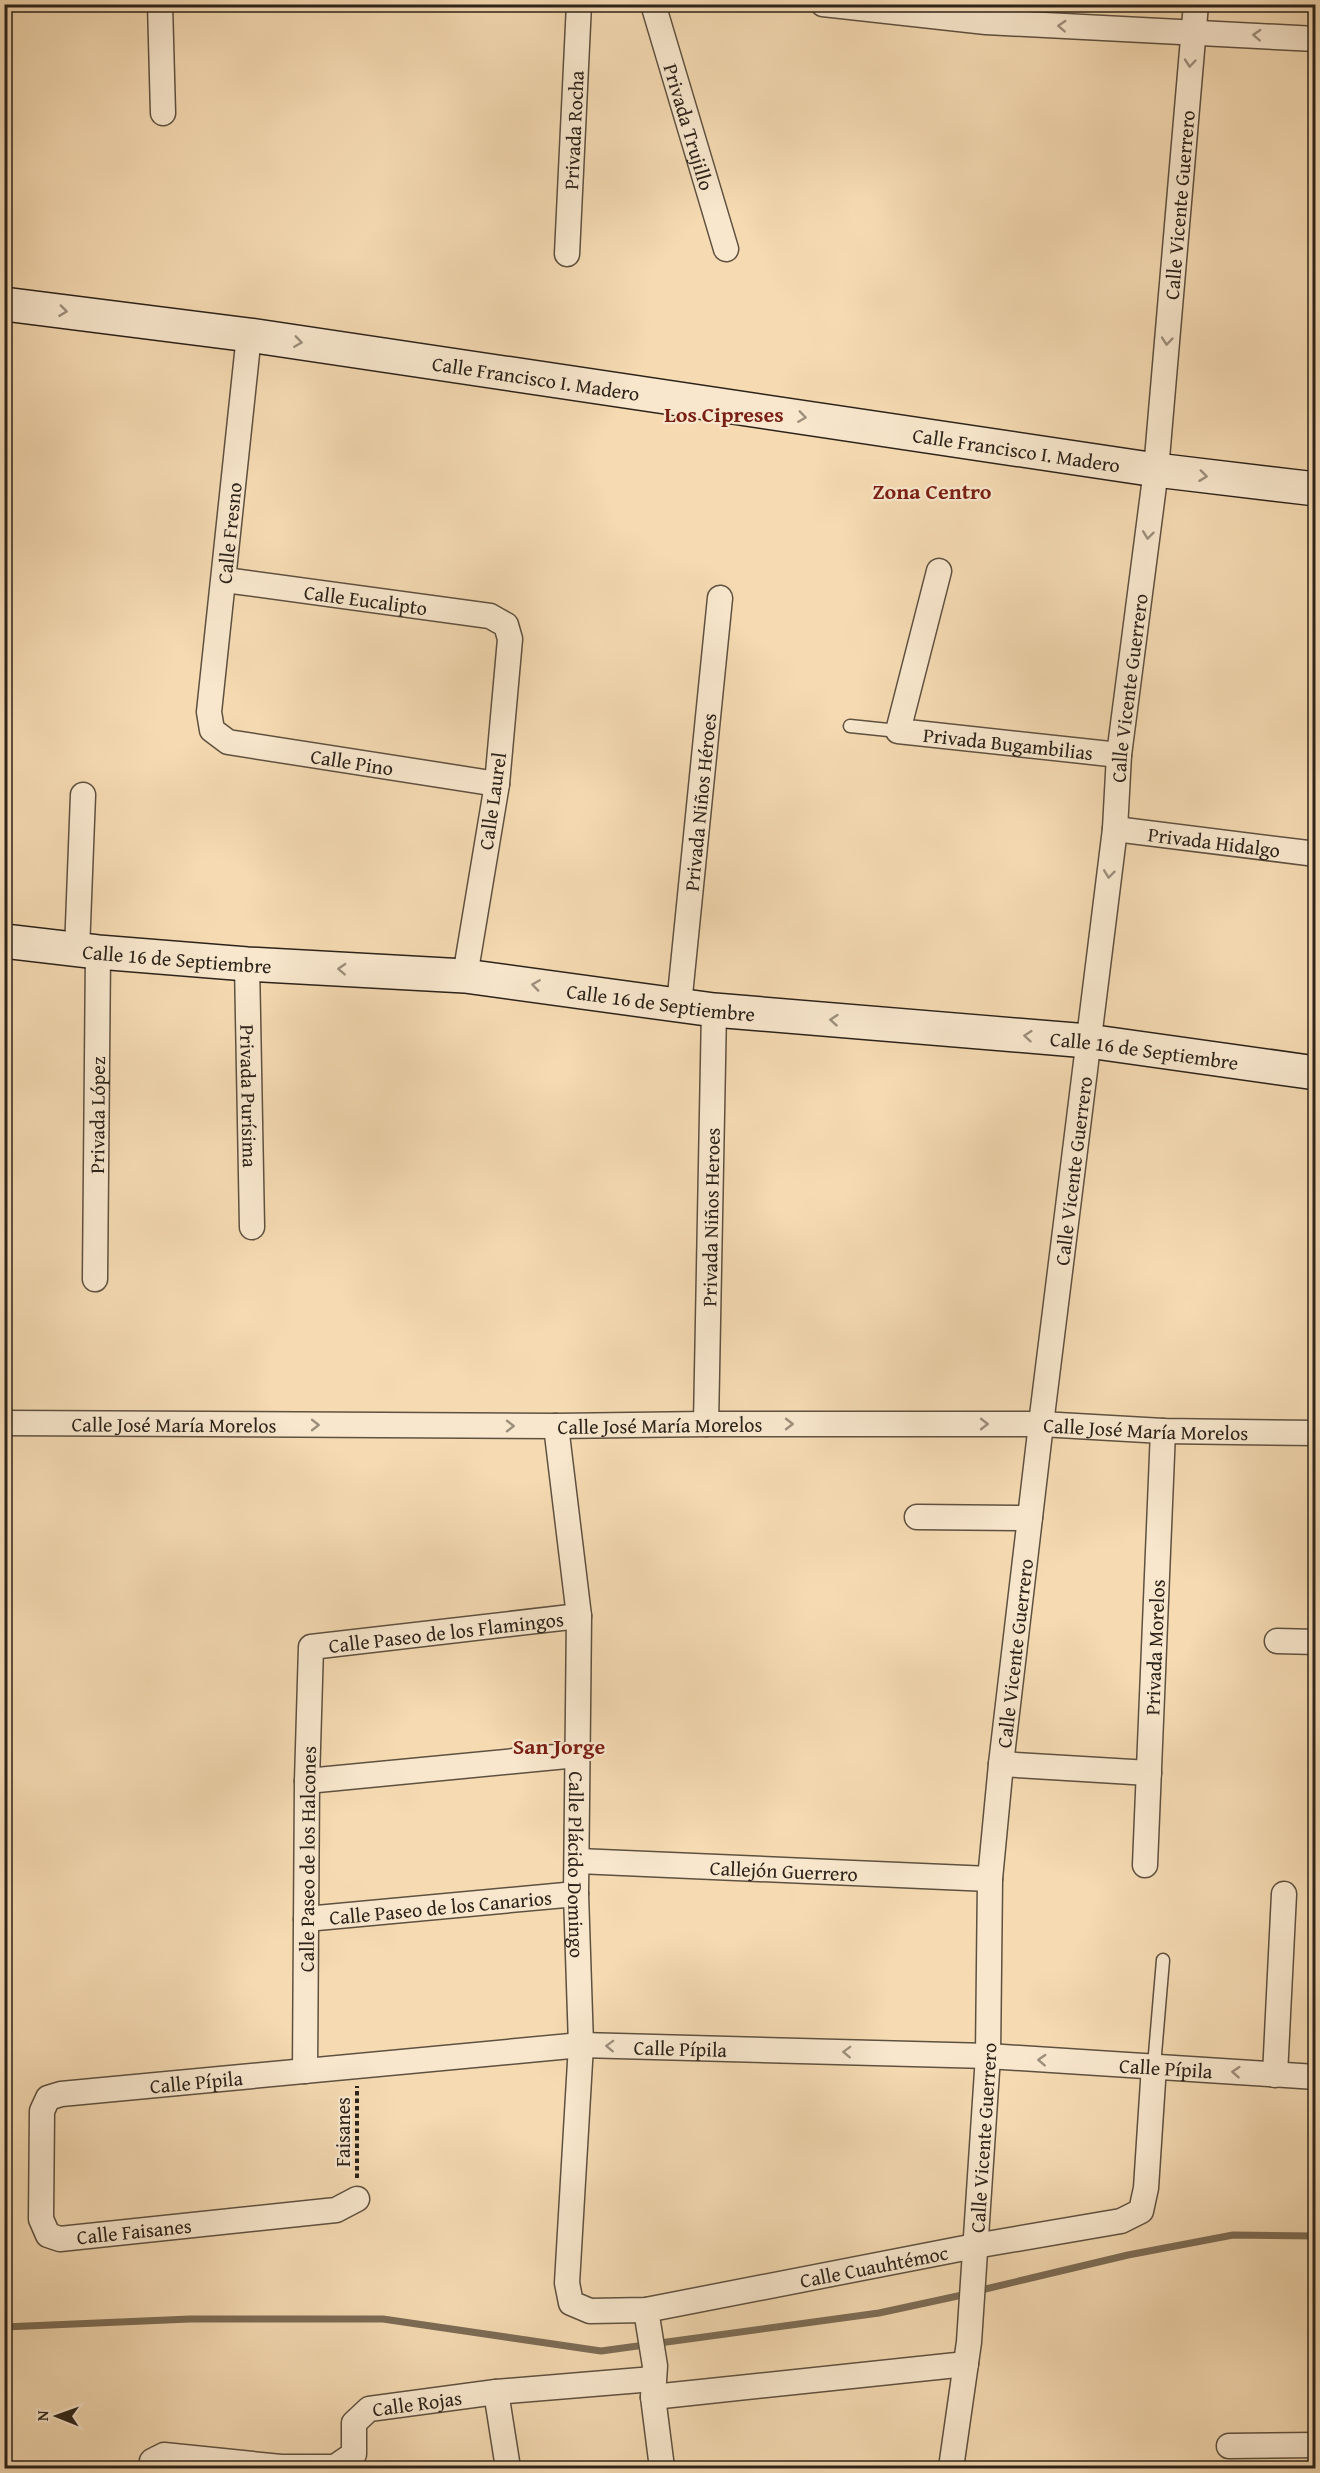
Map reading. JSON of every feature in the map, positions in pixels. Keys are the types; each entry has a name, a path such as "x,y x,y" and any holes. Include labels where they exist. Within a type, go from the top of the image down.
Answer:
{"street":[{"path":"160,4 163,113"},
{"name":"Privada Rocha","path":"567,254 579,4"},
{"name":"Privada Trujillo","path":"653,4 726,249"},
{"path":"823,4 986,22 1316,39"},
{"name":"Calle Vicente Guerrero","path":"951,2469 968,2353 988,2056 990,1880 1001,1764 1115,829 1119,755 1156,470 1196,4"},
{"name":"Calle Francisco I. Madero","path":"4,304 249,335 1156,470 1316,489"},
{"name":"Calle Fresno","path":"212,730 209,712 225,580 249,335"},
{"name":"Privada Bugambilias","path":"939,571 898,731 1119,755"},
{"name":"Calle Eucalipto","path":"225,580 490,616 506,626"},
{"name":"Privada Niños Héroes","path":"679,1005 720,598"},
{"name":"Calle Laurel","path":"465,976 497,784 510,639 506,626"},
{"name":"Calle Pino","path":"212,730 228,742 497,784"},
{"name":"Privada López","path":"83,795 95,1279"},
{"name":"Privada Hidalgo","path":"1115,829 1316,854"},
{"name":"Calle 16 de Septiembre","path":"4,941 87,951 247,964 465,976 714,1010 1088,1041 1316,1073"},
{"name":"Privada Purísima","path":"247,964 252,1227"},
{"name":"Privada Niños Heroes","path":"706,1424 714,1010"},
{"name":"Calle José María Morelos","path":"4,1422 556,1426 1041,1424 1163,1431 1316,1432"},
{"name":"Calle Plácido Domingo","path":"556,1426 579,1616 576,1894 581,2045 567,2283 571,2303"},
{"name":"Privada Morelos","path":"1145,1865 1163,1431"},
{"path":"917,1517 1030,1518"},
{"name":"Calle Paseo de los Flamingos","path":"311,1647 579,1616"},
{"path":"1276,1641 1316,1642"},
{"name":"Calle Paseo de los Halcones","path":"305,2071 307,1781 311,1647"},
{"path":"307,1781 577,1755"},
{"path":"1001,1764 1149,1773"},
{"name":"Callejón Guerrero","path":"578,1861 990,1880"},
{"name":"Calle Paseo de los Canarios","path":"306,1919 576,1894"},
{"path":"1275,2075 1284,1894"},
{"name":"Calle Pípila","path":"48,2098 61,2094 581,2045 988,2056 1316,2077"},
{"name":"Calle Cuauhtémoc","path":"571,2303 590,2311 646,2310 974,2257 1121,2221 1141,2211 1146,2188 1154,2066"},
{"name":"Calle Faisanes","path":"48,2098 42,2111 41,2218 48,2235 60,2239 336,2210 357,2199"},
{"path":"646,2310 662,2469"},
{"path":"654,2380 968,2353"},
{"name":"Calle Rojas","path":"152,2465 164,2455 281,2468 335,2467 354,2454 354,2423 369,2409 496,2392 654,2380"},
{"path":"496,2392 508,2469"},
{"path":"1229,2446 1316,2445"}],"lane":[{"name":"Privada Bugambilias","path":"850,726 898,731"},
{"name":"Calle Cuauhtémoc","path":"1154,2066 1163,1960"}],"path":[{"name":"Faisanes","path":"357,2065 357,2199"}],"waterway":[{"path":"977,2291 1128,2255 1233,2235 1316,2236"},
{"path":"4,2327 190,2319 383,2319 601,2351 879,2313 967,2294"}],"district":[{"name":"Los Cipreses","path":"724,414"},
{"name":"Zona Centro","path":"932,491"},
{"name":"San Jorge","path":"559,1746"}]}
